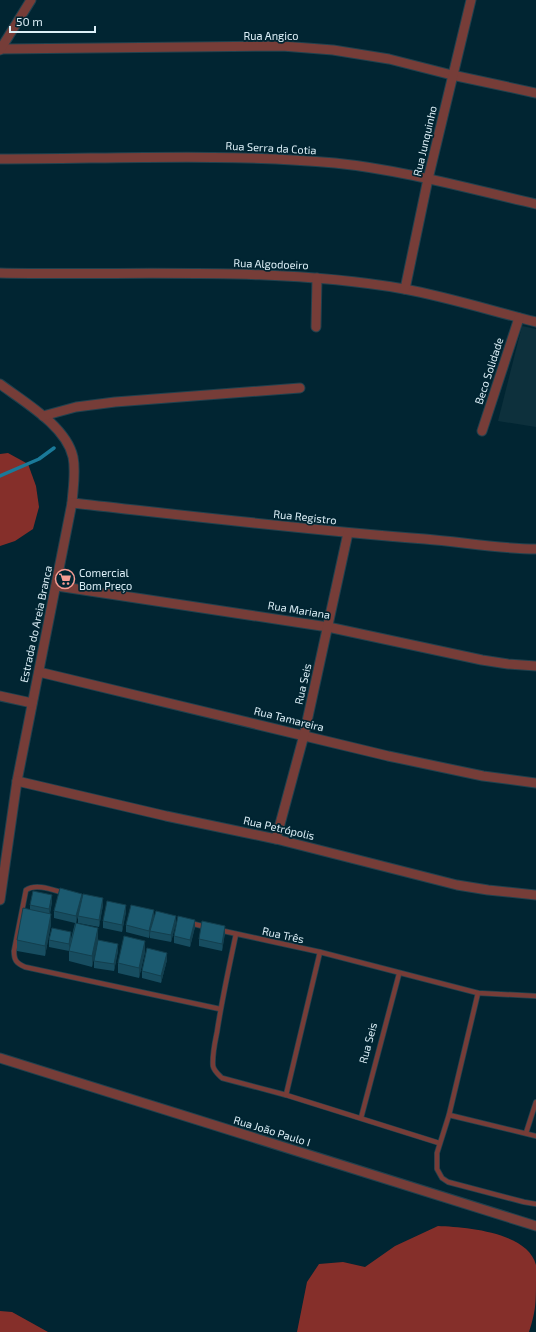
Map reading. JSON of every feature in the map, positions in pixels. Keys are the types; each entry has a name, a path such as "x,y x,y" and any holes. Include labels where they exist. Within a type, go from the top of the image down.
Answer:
{"street":[{"path":"0,50 31,0"},
{"name":"Rua Junquinho","path":"404,289 428,179 471,0"},
{"name":"Rua Angico","path":"0,50 282,46 333,50 389,59 452,76 536,93"},
{"name":"Rua Serra da Cotia","path":"0,159 245,158 337,164 428,179 536,204"},
{"name":"Rua Algodoeiro","path":"0,273 202,274 317,278 404,289 536,322"},
{"path":"316,327 317,278"},
{"name":"Beco Solidade","path":"482,431 519,318"},
{"name":"Estrada do Areia Branca","path":"0,384 43,416 59,430 72,452 74,464 72,503 17,781 0,894"},
{"path":"43,416 76,407 115,402 300,388"},
{"name":"Rua Registro","path":"72,503 348,533 462,542 505,549 536,549"},
{"name":"Rua Seis","path":"276,839 304,735 348,533"},
{"name":"Rua Mariana","path":"56,586 328,627 482,660 536,666"},
{"name":"Rua Tamareira","path":"39,672 443,768 536,783"},
{"path":"0,696 32,703"},
{"name":"Rua Petrópolis","path":"17,781 166,816 276,839 457,885 536,895"},
{"name":"Rua João Paulo I","path":"0,1058 536,1226"}],"lane":[{"path":"70,894 40,887 28,888 24,897 14,951 15,962 25,967 220,1009"},
{"name":"Rua Três","path":"184,922 320,952 399,974 478,993 536,996"},
{"path":"236,934 220,1009 213,1064 215,1070 222,1078 286,1095 439,1143"},
{"path":"286,1095 320,952"},
{"name":"Rua Seis","path":"360,1118 399,974"},
{"path":"478,993 449,1115 439,1143 436,1166 440,1177 448,1182 536,1204"},
{"path":"526,1134 536,1102"},
{"path":"449,1115 536,1136"}],"shaded area":[{"path":"522,326 536,329 536,427 498,421"},
{"path":"8,453 28,464 36,486 39,507 33,529 15,541 0,546 0,454"},
{"path":"438,1226 479,1230 509,1238 521,1245 531,1254 536,1265 536,1294 534,1312 529,1332 297,1332 307,1282 319,1264 343,1262 365,1267 395,1246"},
{"path":"0,1311 12,1312 48,1332 0,1332"}],"building":[{"path":"60,888 82,894 76,916 54,911"},
{"path":"33,891 52,895 49,909 30,905"},
{"path":"83,894 103,898 99,920 78,916"},
{"path":"107,901 126,905 122,925 103,921"},
{"path":"131,905 154,910 149,931 126,925"},
{"path":"23,908 51,914 45,946 17,940"},
{"path":"156,911 176,916 171,935 150,931"},
{"path":"178,916 195,920 190,940 174,936"},
{"path":"202,921 225,926 222,944 199,939"},
{"path":"76,923 98,928 92,956 69,951"},
{"path":"52,928 71,932 69,944 49,940"},
{"path":"124,936 145,941 139,968 118,963"},
{"path":"98,940 118,944 114,964 94,961"},
{"path":"147,948 167,953 161,976 142,971"}],"waterway":[{"path":"0,476 39,459 54,448"}],"place":[{"name":"Comercial Bom Preço","path":"65,579"}]}
